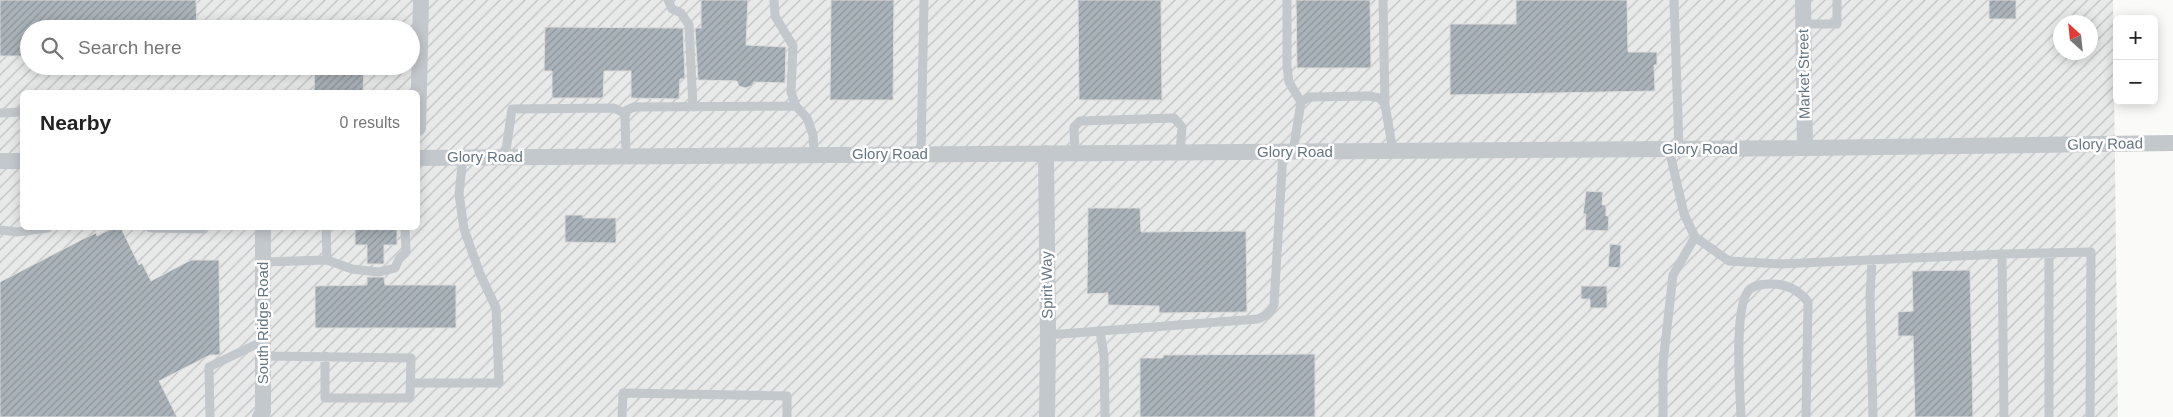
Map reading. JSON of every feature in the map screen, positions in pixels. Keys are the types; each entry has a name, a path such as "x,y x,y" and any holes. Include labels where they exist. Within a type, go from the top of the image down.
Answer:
{"street":[{"path":"420,43 421,0"},
{"name":"Market Street","path":"1803,0 1805,148"},
{"path":"419,75 419,90"},
{"name":"Glory Road","path":"420,158 1805,148 2173,143"},
{"name":"Spirit Way","path":"1046,153 1047,417"},
{"path":"0,161 20,161"},
{"name":"South Ridge Road","path":"260,417 263,412 263,230"}],"lane":[{"path":"668,0 672,9 681,13 689,25 692,107"},
{"path":"774,0 775,16 792,46 790,92 796,106 807,118 813,135 814,155"},
{"path":"922,154 924,0"},
{"path":"1286,0 1289,82 1301,102"},
{"path":"1383,0 1385,105 1392,151"},
{"path":"1674,0 1674,149 1684,214 1695,237 1729,261 1780,264 2091,252 2090,417"},
{"path":"1803,24 1837,24 1837,0"},
{"path":"1048,335 1258,319 1272,310 1288,152 1301,102 1309,97 1369,96 1380,98 1385,105"},
{"path":"626,156 626,114 627,110 634,107 796,106"},
{"path":"505,157 512,109 614,108 626,114"},
{"path":"0,112 20,112"},
{"path":"1075,153 1074,127 1080,121 1174,118 1182,127 1180,152"},
{"path":"410,383 499,382 496,308 480,274 464,228 459,194 463,157"},
{"path":"0,230 16,232 32,230"},
{"path":"326,230 327,260"},
{"path":"263,262 327,260 352,269 379,272 395,268 399,259 406,252 405,230"},
{"path":"1663,417 1662,364 1672,275 1695,237"},
{"path":"2049,253 2049,417"},
{"path":"2002,254 2004,417"},
{"path":"1872,260 1870,296 1873,417"},
{"path":"1741,417 1739,318 1742,300 1750,289 1761,284 1782,284 1801,293 1808,302 1806,417"},
{"path":"1100,331 1104,356 1105,417"},
{"path":"210,417 209,367 263,349 326,356 411,358 410,398 325,398 326,356"},
{"path":"622,417 623,393 787,396 787,417"}],"shaded area":[{"path":"0,0 2113,0 2118,417 0,417"}],"building":[{"path":"0,0 196,0 197,20 20,20 20,56 0,56"},
{"path":"701,0 748,0 746,45 786,47 785,83 754,82 752,86 745,88 739,86 737,81 698,80 695,28 701,28"},
{"path":"831,0 894,0 893,100 830,100"},
{"path":"1078,0 1161,0 1162,100 1079,100"},
{"path":"1296,0 1370,0 1371,68 1297,68"},
{"path":"1516,0 1627,0 1628,52 1657,52 1657,65 1654,65 1655,91 1450,95 1450,24 1516,24"},
{"path":"1989,0 2016,0 2016,19 1989,19"},
{"path":"545,27 683,28 685,79 680,79 679,99 631,98 631,71 604,71 603,98 552,98 552,71 544,71"},
{"path":"315,75 364,75 363,90 314,90"},
{"path":"1586,191 1603,192 1602,205 1606,205 1606,216 1609,216 1608,231 1585,230 1586,214 1583,214"},
{"path":"1088,208 1140,208 1141,232 1246,231 1247,312 1159,313 1159,306 1108,305 1108,293 1087,294"},
{"path":"565,215 583,215 583,218 616,218 616,243 565,242"},
{"path":"109,230 122,230 139,265 142,263 151,281 191,260 219,260 220,355 210,355 159,381 177,417 0,417 0,282 85,238 96,233 97,236"},
{"path":"355,230 397,230 397,245 384,245 384,264 367,264 367,245 355,245"},
{"path":"1610,244 1621,245 1620,268 1608,267"},
{"path":"1970,270 1973,417 1915,417 1913,336 1898,336 1898,312 1913,311 1912,271"},
{"path":"367,277 384,277 385,285 456,285 456,328 315,328 315,286 367,285"},
{"path":"1581,286 1607,286 1607,308 1590,308 1590,299 1581,299"},
{"path":"1315,354 1315,417 1140,417 1140,358 1163,358 1163,355"}]}
